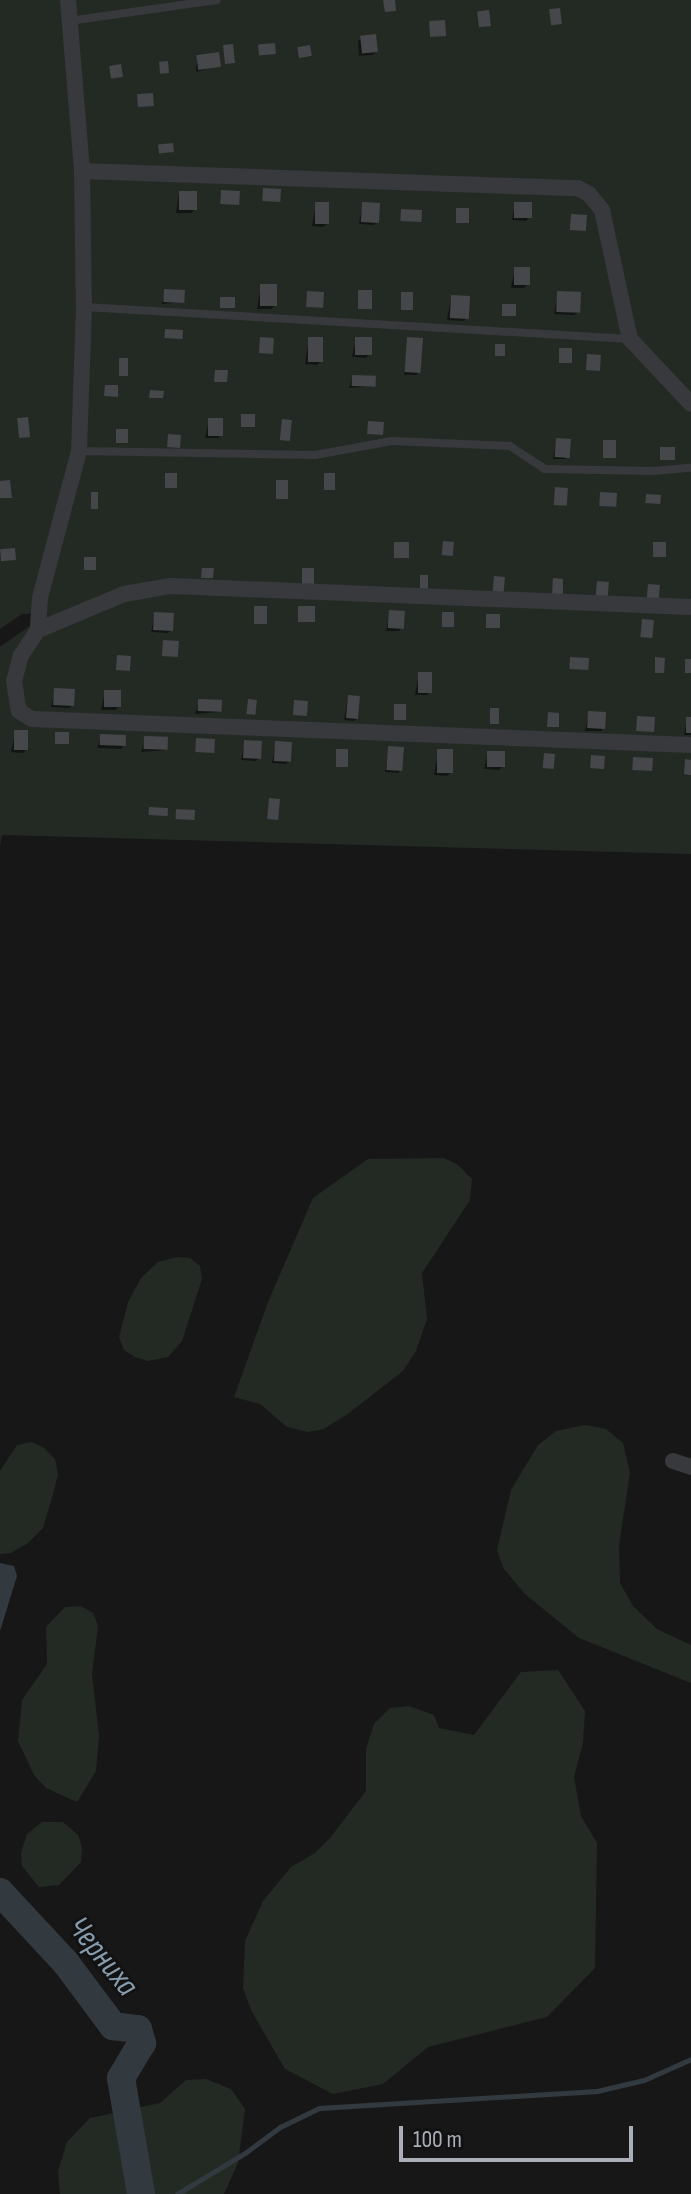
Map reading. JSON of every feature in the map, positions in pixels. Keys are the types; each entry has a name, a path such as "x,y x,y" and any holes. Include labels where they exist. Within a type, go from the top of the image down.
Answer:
{"street":[{"path":"68,0 82,171 84,307 79,451 40,598 38,630 21,655 14,681 19,711 32,719 691,745"},
{"path":"82,171 578,188 589,194 602,210 630,339 691,404"},
{"path":"38,630 124,594 171,586 691,607"},
{"path":"673,1461 691,1467"}],"lane":[{"path":"69,21 217,0"},
{"path":"84,307 630,339"},
{"path":"79,451 315,455 392,441 510,446 545,469 653,471 691,468"}],"shaded area":[{"path":"0,0 691,0 691,854 2,835 0,847 0,647 48,613 22,614 0,629"},
{"path":"444,1158 458,1165 472,1179 470,1200 422,1273 427,1319 416,1351 403,1371 349,1413 324,1429 308,1432 287,1427 260,1404 234,1397 268,1302 313,1198 368,1159"},
{"path":"177,1257 190,1258 200,1266 202,1279 182,1341 168,1357 148,1361 135,1357 124,1350 119,1337 128,1302 141,1278 158,1262"},
{"path":"585,1425 606,1429 623,1443 630,1473 619,1545 620,1583 633,1606 657,1629 691,1645 691,1683 579,1638 525,1594 504,1569 497,1550 511,1490 538,1445 556,1431"},
{"path":"31,1442 43,1447 55,1459 58,1475 52,1498 43,1528 28,1543 11,1553 0,1554 0,1471 17,1445"},
{"path":"0,1563 14,1566 17,1576 0,1631"},
{"path":"81,1606 93,1613 98,1626 92,1674 99,1736 96,1771 77,1802 46,1788 34,1775 18,1741 22,1700 47,1664 46,1627 65,1607"},
{"path":"558,1670 585,1711 583,1743 574,1777 581,1816 597,1843 595,1968 547,2017 428,2047 383,2084 333,2094 285,2069 252,2012 243,1988 245,1941 263,1901 291,1867 315,1853 330,1838 366,1791 366,1749 374,1724 390,1708 409,1706 434,1715 439,1728 474,1735 521,1672"},
{"path":"42,1822 63,1822 78,1835 82,1847 81,1862 59,1885 39,1887 22,1866 21,1853 27,1834"},
{"path":"206,2079 231,2089 245,2109 238,2163 224,2194 60,2194 58,2171 67,2142 90,2118 160,2103 186,2080"}],"building":[{"path":"383,0 395,0 396,11 385,12"},
{"path":"560,8 562,24 551,25 549,9"},
{"path":"489,10 491,26 479,27 477,11"},
{"path":"445,20 446,36 430,37 429,21"},
{"path":"376,34 378,52 362,54 360,36"},
{"path":"275,43 276,54 259,55 258,44"},
{"path":"233,44 235,63 225,64 223,45"},
{"path":"310,45 312,56 299,58 297,47"},
{"path":"219,52 221,67 198,70 196,55"},
{"path":"168,61 169,73 160,74 159,62"},
{"path":"121,64 123,77 111,79 109,66"},
{"path":"153,93 154,106 138,107 137,94"},
{"path":"173,143 174,152 159,154 158,145"},
{"path":"263,188 281,189 280,202 262,201"},
{"path":"221,190 240,191 239,205 220,204"},
{"path":"179,191 197,191 197,210 179,210"},
{"path":"315,202 329,202 329,224 315,224"},
{"path":"362,202 380,203 379,223 361,222"},
{"path":"514,202 532,202 532,218 514,218"},
{"path":"456,208 469,208 469,223 456,223"},
{"path":"401,209 422,210 421,222 400,221"},
{"path":"571,214 587,215 586,231 570,230"},
{"path":"514,267 530,267 530,285 514,285"},
{"path":"260,284 277,284 277,306 260,306"},
{"path":"164,289 185,290 184,303 163,302"},
{"path":"358,290 372,290 372,309 358,309"},
{"path":"307,291 324,292 323,308 306,307"},
{"path":"557,291 581,292 580,313 556,312"},
{"path":"401,292 413,292 413,310 401,310"},
{"path":"451,295 470,296 469,319 450,318"},
{"path":"220,297 235,297 235,308 220,308"},
{"path":"502,304 516,304 516,316 502,316"},
{"path":"165,329 183,330 183,339 165,338"},
{"path":"260,337 274,338 273,354 259,353"},
{"path":"308,337 323,337 323,362 308,362"},
{"path":"355,337 372,337 372,355 355,355"},
{"path":"407,337 423,338 421,373 405,372"},
{"path":"495,344 505,344 505,356 495,356"},
{"path":"559,348 572,348 572,363 559,363"},
{"path":"587,354 601,355 600,371 586,370"},
{"path":"119,358 128,358 128,376 119,376"},
{"path":"215,370 228,370 227,382 214,382"},
{"path":"352,375 376,376 376,387 352,386"},
{"path":"105,385 118,385 118,397 104,396"},
{"path":"150,390 164,391 163,398 149,398"},
{"path":"241,414 255,414 255,427 241,427"},
{"path":"28,417 30,437 19,438 17,418"},
{"path":"208,418 223,418 223,436 208,436"},
{"path":"282,419 292,420 290,441 280,440"},
{"path":"368,421 384,422 383,435 367,434"},
{"path":"116,429 128,429 128,443 116,443"},
{"path":"168,434 181,435 180,448 167,447"},
{"path":"556,438 571,439 570,458 555,457"},
{"path":"603,440 616,440 616,458 603,458"},
{"path":"660,447 675,447 675,460 660,460"},
{"path":"165,473 177,473 177,488 165,488"},
{"path":"324,473 335,473 335,490 324,490"},
{"path":"10,480 12,498 0,498 0,481"},
{"path":"276,480 288,480 288,499 276,499"},
{"path":"555,487 568,488 567,506 554,505"},
{"path":"91,492 98,492 98,509 91,509"},
{"path":"600,492 617,493 616,507 599,506"},
{"path":"646,494 661,495 660,504 645,503"},
{"path":"443,541 454,542 453,556 442,555"},
{"path":"394,542 409,542 409,558 394,558"},
{"path":"653,542 666,542 666,557 653,557"},
{"path":"15,548 16,560 1,561 0,549"},
{"path":"84,557 96,557 96,570 84,570"},
{"path":"202,568 214,568 213,578 201,578"},
{"path":"302,568 314,568 314,585 302,585"},
{"path":"420,575 428,575 428,590 420,590"},
{"path":"494,576 505,577 503,594 493,593"},
{"path":"553,578 563,579 563,595 552,595"},
{"path":"597,581 609,582 608,597 596,596"},
{"path":"648,584 660,585 659,599 647,598"},
{"path":"254,606 267,606 267,624 254,624"},
{"path":"298,606 315,606 315,622 298,622"},
{"path":"389,610 405,611 404,629 388,628"},
{"path":"154,612 174,613 173,631 153,630"},
{"path":"442,612 454,612 454,627 442,627"},
{"path":"486,614 500,614 500,628 486,628"},
{"path":"642,619 654,620 652,638 640,637"},
{"path":"163,640 179,641 178,657 162,656"},
{"path":"117,655 131,656 130,671 116,670"},
{"path":"570,657 589,658 588,670 569,669"},
{"path":"655,657 665,658 664,673 655,673"},
{"path":"685,659 691,659 691,673 685,673"},
{"path":"418,672 432,672 432,693 418,693"},
{"path":"54,688 75,689 74,706 53,705"},
{"path":"104,690 121,690 121,707 104,707"},
{"path":"348,695 360,696 358,719 346,718"},
{"path":"198,699 222,700 222,712 198,711"},
{"path":"248,699 257,700 255,715 246,714"},
{"path":"294,700 308,701 307,716 293,715"},
{"path":"394,704 406,704 406,720 394,720"},
{"path":"490,708 499,708 499,724 490,724"},
{"path":"588,711 606,712 605,729 587,728"},
{"path":"548,712 559,713 559,727 547,727"},
{"path":"637,716 655,717 654,732 636,731"},
{"path":"686,717 691,717 691,733 686,733"},
{"path":"14,730 28,730 28,750 14,750"},
{"path":"55,732 69,732 69,744 55,744"},
{"path":"100,734 126,735 126,746 100,745"},
{"path":"144,736 168,737 168,750 144,749"},
{"path":"196,738 215,739 214,753 195,752"},
{"path":"244,740 262,741 261,759 243,758"},
{"path":"275,741 292,742 291,762 274,761"},
{"path":"388,746 404,747 402,771 386,770"},
{"path":"336,749 348,749 348,767 336,767"},
{"path":"437,749 453,749 453,773 437,773"},
{"path":"487,751 505,751 505,767 487,767"},
{"path":"544,753 555,754 554,769 543,768"},
{"path":"591,755 605,756 604,769 590,768"},
{"path":"633,757 653,758 652,771 632,770"},
{"path":"685,759 691,760 691,775 684,774"},
{"path":"269,798 280,799 278,820 267,819"},
{"path":"149,807 168,808 168,816 149,815"},
{"path":"176,809 195,810 194,820 175,819"}],"waterway":[{"name":"Черниха","path":"0,1892 66,1963 113,2026 138,2029 142,2043 121,2078 141,2194"},
{"path":"177,2194 245,2153 280,2127 319,2108 597,2091 644,2080 691,2059"}]}
